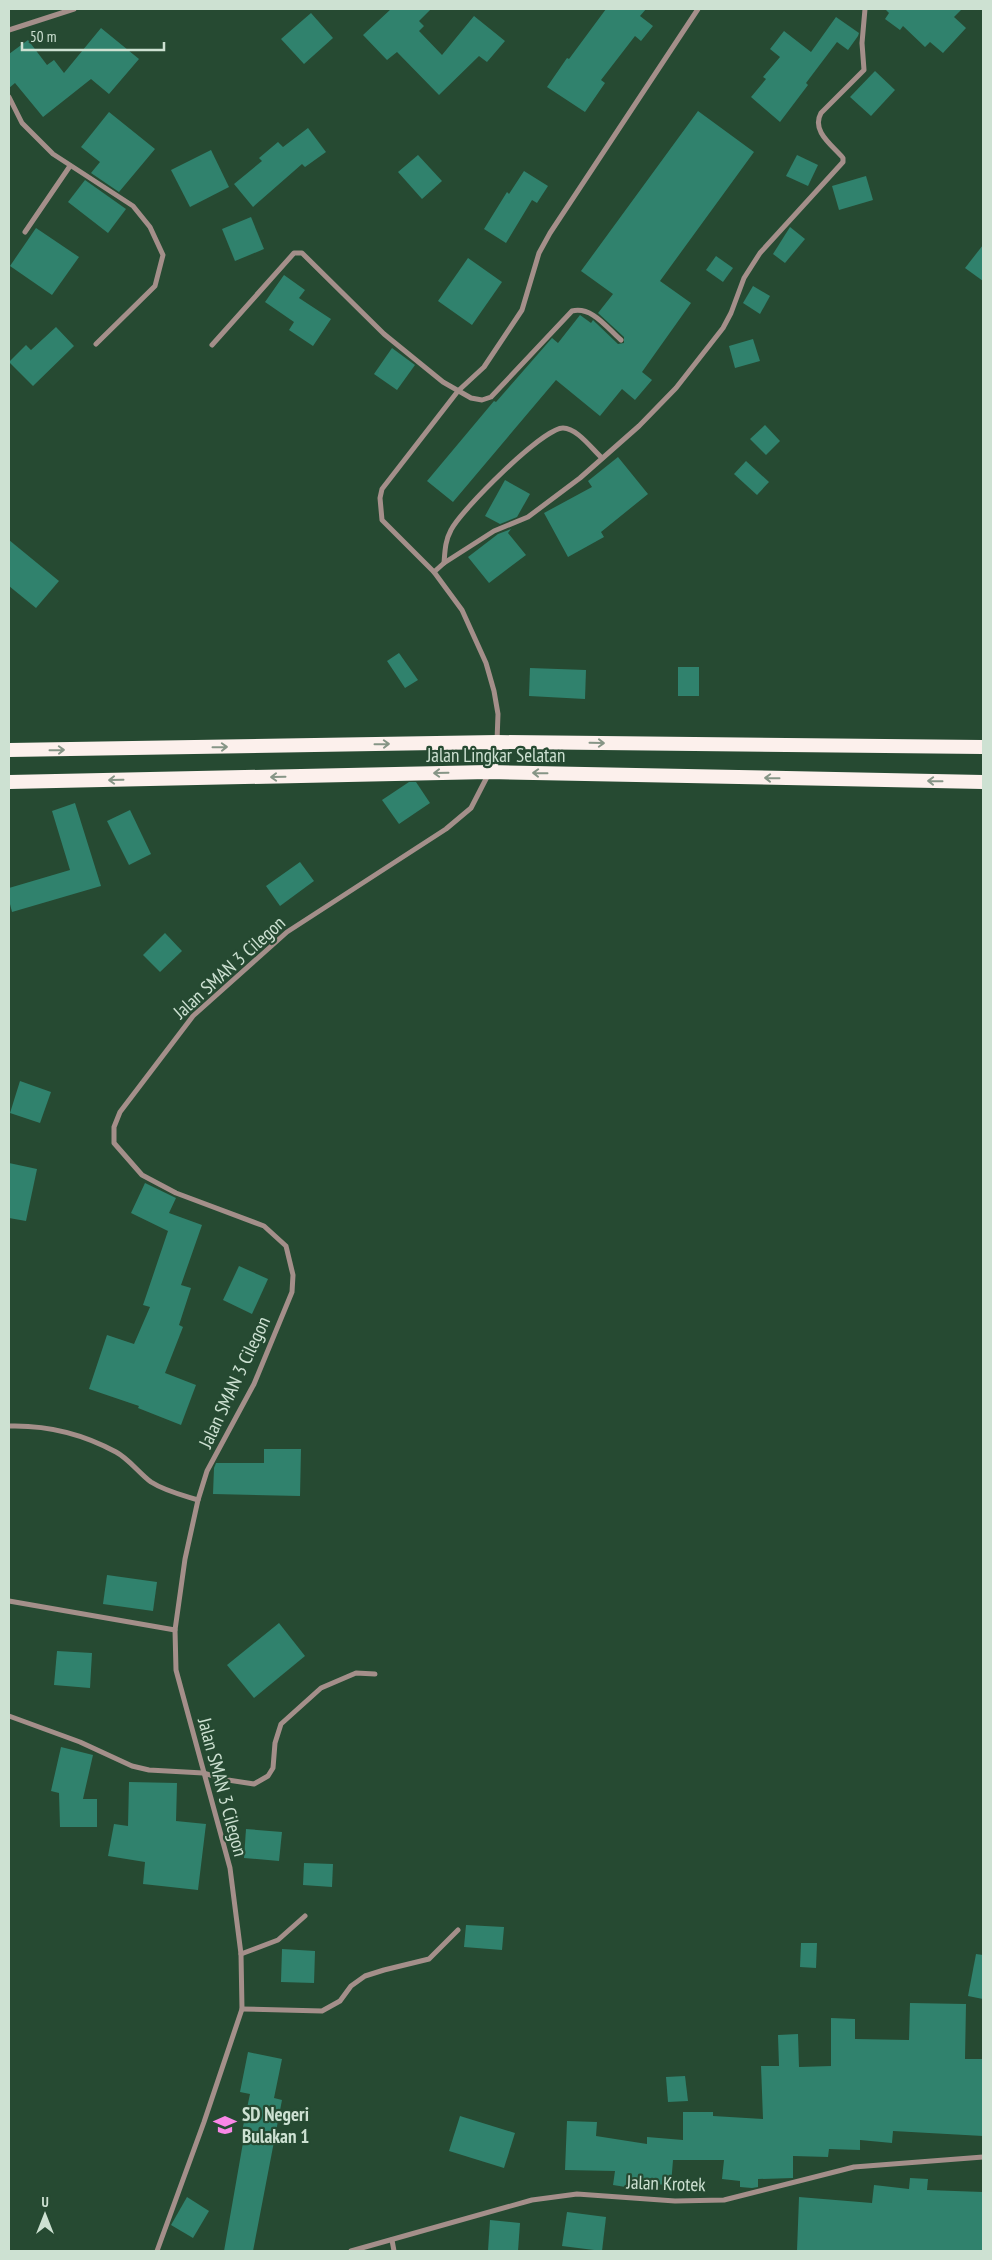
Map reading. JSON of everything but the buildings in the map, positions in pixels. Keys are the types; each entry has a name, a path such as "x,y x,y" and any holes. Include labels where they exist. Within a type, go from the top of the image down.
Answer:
{"highway":[{"name":"Jalan Lingkar Selatan","path":"9,750 497,742 983,747"},
{"path":"489,772 497,742"},
{"name":"Jalan Lingkar Selatan","path":"9,782 489,772 983,782"}],"street":[{"path":"9,30 74,9"},
{"path":"497,742 498,714 486,663 462,610 434,572 382,520 380,498 388,479 458,391 484,367 522,310 538,253 698,9"},
{"path":"434,572 444,563 494,531 528,517 580,478 657,407 698,362 724,328 744,278 760,253 843,162 843,158 820,133 818,122 821,113 864,70 862,43 865,9"},
{"path":"9,98 22,123 53,154 133,206 150,227 163,255 155,286 96,344"},
{"path":"25,232 70,166"},
{"path":"212,345 294,253 302,253 407,354 458,391 471,398 482,400 491,397 572,311 581,309 590,312 621,340"},
{"path":"444,563 445,542 452,528 469,506 530,447 545,436 557,429 573,430 602,458"},
{"name":"Jalan SMAN 3 Cilegon","path":"157,2251 204,2122 242,2009 241,1954 230,1868 176,1670 175,1630 185,1559 198,1500 207,1471 254,1384 292,1292 293,1275 286,1246 264,1226 176,1193 142,1175 114,1143 114,1127 120,1112 193,1016 288,932 446,829 471,808 489,772"},
{"path":"9,1426 30,1425 72,1433 117,1453 152,1482 172,1492 198,1500"},
{"path":"9,1601 175,1630"},
{"path":"9,1716 80,1742 132,1766 149,1770 203,1774 254,1784 268,1776 273,1768 276,1743 282,1724 321,1688 356,1673 375,1674"},
{"path":"241,1954 278,1940 305,1916"},
{"path":"242,2009 322,2011 340,2001 351,1986 365,1976 429,1960 458,1930"},
{"name":"Jalan Krotek","path":"351,2251 532,2200 577,2194 675,2201 724,2200 854,2167 983,2157"},
{"path":"392,2240 394,2251"}],"place":[{"name":"SD Negeri Bulakan 1","path":"225,2125"}]}
